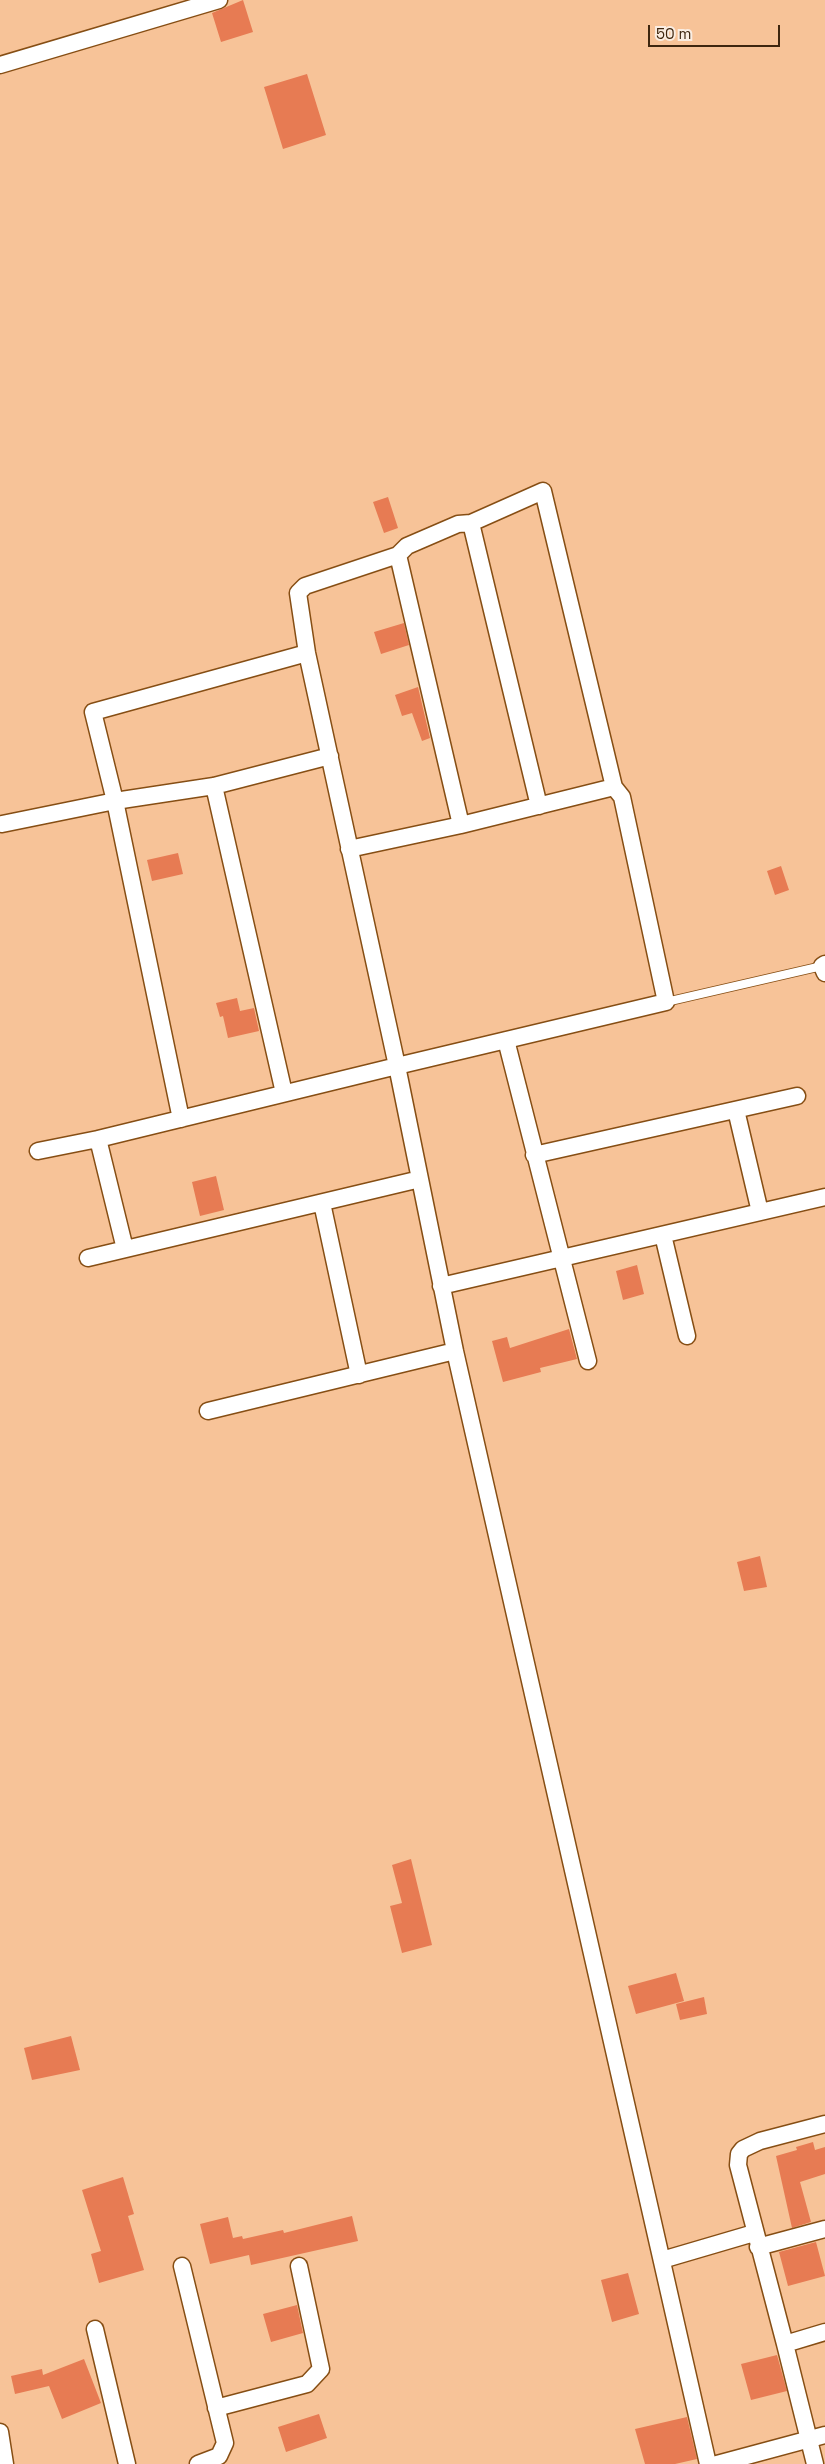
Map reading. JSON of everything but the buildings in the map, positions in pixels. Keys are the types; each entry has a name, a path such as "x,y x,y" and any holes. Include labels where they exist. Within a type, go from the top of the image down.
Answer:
{"street":[{"path":"0,65 219,0"},
{"path":"38,1151 98,1139 284,1093 397,1066 506,1040 666,1002 622,797 614,787 543,491 471,523 458,524 407,546 398,555 305,586 298,593 307,653 397,1066 455,1351 708,2464"},
{"path":"471,523 539,806"},
{"path":"398,555 461,825"},
{"path":"181,1119 115,801 93,712 307,653"},
{"path":"2,824 115,801 214,786 330,756"},
{"path":"214,786 284,1093"},
{"path":"349,849 461,825 614,787"},
{"path":"506,1040 588,1361"},
{"path":"534,1155 797,1096"},
{"path":"736,1110 760,1212"},
{"path":"98,1139 125,1250"},
{"path":"88,1258 420,1179"},
{"path":"442,1286 825,1197"},
{"path":"322,1203 359,1375"},
{"path":"663,1235 687,1336"},
{"path":"208,1411 455,1351"},
{"path":"815,2464 738,2165 743,2149 760,2141 825,2124"},
{"path":"662,2260 756,2240 825,2229"},
{"path":"182,2266 225,2443 219,2456 198,2464"},
{"path":"216,2408 307,2384 321,2369 299,2266"},
{"path":"95,2329 127,2464"},
{"path":"785,2344 825,2332"},
{"path":"0,2432 5,2464"},
{"path":"718,2464 825,2434"}],"lane":[{"path":"666,1002 824,968"}]}
